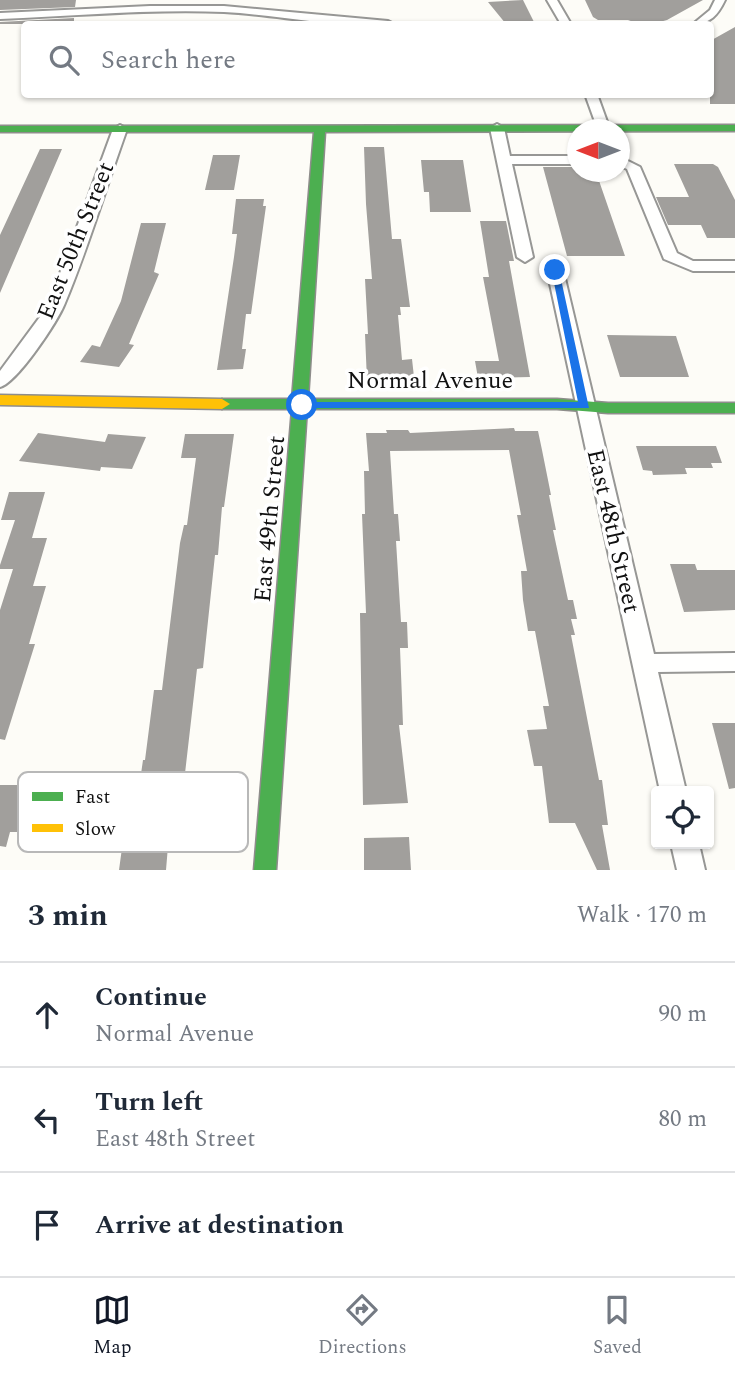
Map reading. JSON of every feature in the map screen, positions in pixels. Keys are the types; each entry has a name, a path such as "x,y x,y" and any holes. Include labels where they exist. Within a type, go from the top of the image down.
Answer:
{"street":[{"path":"552,0 564,21"},
{"path":"702,21 716,10 720,0"},
{"path":"0,16 106,5 246,10 357,21"},
{"path":"593,98 601,119"},
{"path":"497,128 525,257"},
{"path":"0,129 567,128"},
{"path":"630,128 735,128"},
{"name":"East 50th Street","path":"0,382 22,358 56,306 120,129"},
{"name":"East 49th Street","path":"265,870 302,405 320,129"},
{"path":"504,160 567,160"},
{"path":"630,165 633,166 670,256 678,263 693,266 735,266"},
{"name":"East 48th Street","path":"555,270 672,786"},
{"name":"Normal Avenue","path":"0,400 735,408"},
{"path":"644,663 735,662"},
{"path":"686,849 691,870"}],"building":[{"path":"0,0 76,0 75,7 0,10"},
{"path":"523,0 534,21 504,21 488,2"},
{"path":"585,0 703,0 663,21 598,20 593,17"},
{"path":"74,18 74,21 21,21 21,24 0,22"},
{"path":"735,27 735,104 710,104 710,98 714,98 714,39"},
{"path":"364,147 384,147 392,239 401,239 410,307 400,307 401,315 398,315 402,360 412,359 414,377 406,377 406,381 367,381 365,279 372,279"},
{"path":"40,149 62,149 0,293 0,235"},
{"path":"213,155 240,155 234,190 205,190"},
{"path":"421,160 463,160 471,212 430,212 429,192 424,192"},
{"path":"674,164 713,164 718,167 735,200 735,238 707,238 701,225 668,225 656,197 689,197"},
{"path":"543,167 567,167 567,182 599,182 625,256 567,256"},
{"path":"236,199 264,199 263,206 266,206 251,314 246,314 243,369 217,370 237,234 232,234"},
{"path":"480,221 506,221 514,261 509,261 530,377 478,378 475,361 499,361 483,277 489,277"},
{"path":"141,223 166,223 154,272 159,274 129,344 134,345 119,367 80,362 92,345 100,347 121,301"},
{"path":"607,335 676,336 689,377 620,377"},
{"path":"514,428 515,431 538,431 551,495 556,530 553,530 568,600 573,600 577,619 571,619 575,635 571,635 599,780 602,780 608,825 602,825 610,870 597,870 575,823 549,823 542,766 534,766 527,730 547,729 543,706 549,706 535,631 528,631 523,600 521,571 527,571 517,515 521,515 509,450 390,451 394,514 398,514 400,541 396,541 401,622 407,622 408,648 400,648 403,725 399,725 408,803 363,805 360,613 366,613 362,514 365,514 364,471 369,471 366,433 387,433 386,430 408,430 410,433"},
{"path":"38,433 105,442 108,434 146,437 132,469 101,467 100,471 19,461"},
{"path":"185,434 234,434 222,507 218,555 215,555 203,668 197,669 185,772 141,772 154,690 162,690 180,543 184,525 187,525 196,458 181,458"},
{"path":"636,446 716,446 722,463 711,463 713,468 685,468 687,474 653,475 652,471 643,470"},
{"path":"9,492 45,492 32,538 47,538 33,586 46,586 29,644 35,644 5,740 0,739 0,610 13,569 0,569 0,565 15,520 1,520"},
{"path":"670,564 695,564 697,570 735,570 735,610 684,612"},
{"path":"712,723 735,723 735,788 729,789"},
{"path":"0,785 18,785 18,832 10,832 6,847 0,846"},
{"path":"409,837 411,870 364,870 364,838"},
{"path":"121,852 168,852 166,870 119,870"}],"traffic: fast":[{"path":"0,129 735,128"},
{"path":"265,870 320,129"},
{"path":"222,404 557,404 608,408 735,408"}],"traffic: slow":[{"path":"0,400 222,404"}],"route":[{"path":"302,405 585,406 555,270"}]}
